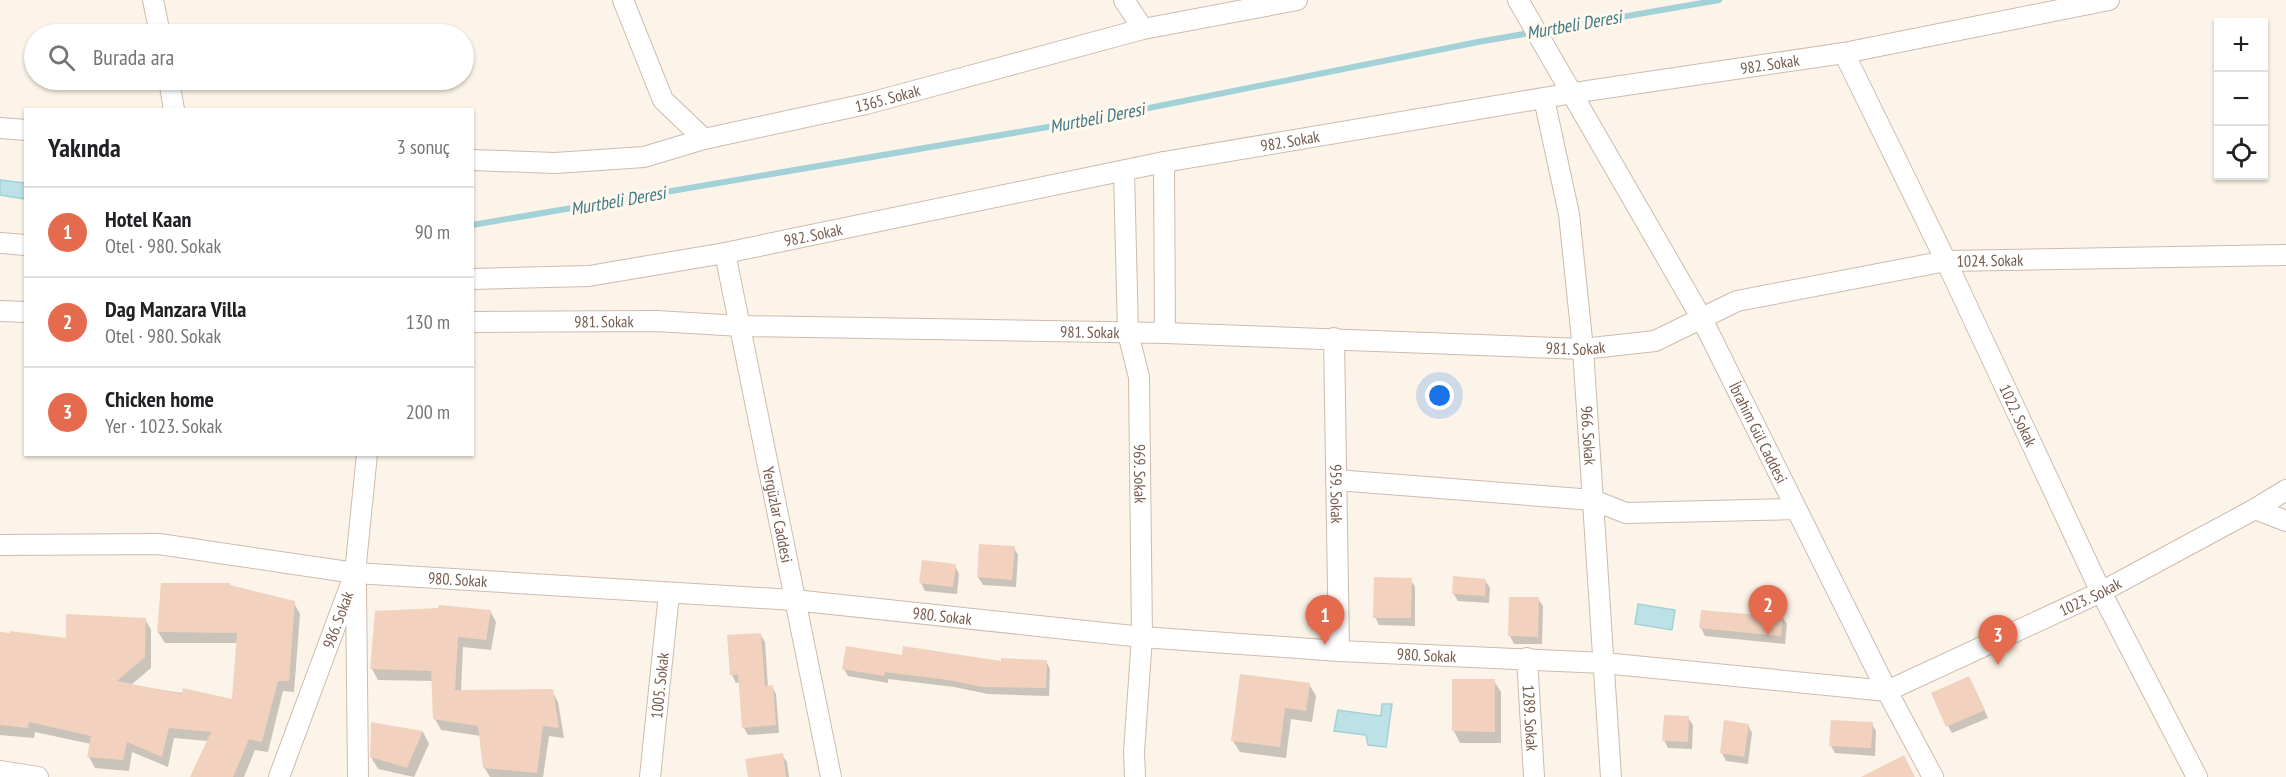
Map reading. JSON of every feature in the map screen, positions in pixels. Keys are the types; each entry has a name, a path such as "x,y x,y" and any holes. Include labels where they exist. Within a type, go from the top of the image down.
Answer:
{"street":[{"path":"153,0 158,24"},
{"path":"623,0 663,100 704,139"},
{"path":"1124,0 1143,29"},
{"name":"1365. Sokak","path":"474,160 555,163 644,157 704,139 866,104 1143,29 1297,0"},
{"name":"İbrahim Gül Caddesi","path":"1518,0 1702,319 1887,691 1933,777"},
{"name":"982. Sokak","path":"474,279 589,276 725,253 1164,162 1573,93 1844,53 2109,0"},
{"name":"1022. Sokak","path":"1844,53 1946,261 2101,592 2197,777"},
{"path":"171,90 174,108"},
{"name":"966. Sokak","path":"1544,99 1569,214 1583,349 1611,777"},
{"path":"0,128 24,130"},
{"path":"1164,162 1165,333"},
{"name":"969. Sokak","path":"1124,172 1128,333 1139,377 1142,636 1134,752 1135,777"},
{"path":"0,243 24,245"},
{"name":"Yergüzlar Caddesi","path":"725,253 831,777"},
{"name":"1024. Sokak","path":"1702,319 1737,301 1946,261 2286,255"},
{"path":"0,311 24,312"},
{"name":"981. Sokak","path":"474,322 656,321 741,326 1165,333 1583,349 1655,341 1702,319"},
{"name":"959. Sokak","path":"1334,339 1339,651"},
{"name":"986. Sokak","path":"279,777 355,573 367,456"},
{"path":"1336,480 1593,500 1626,513 1796,509"},
{"name":"1023. Sokak","path":"1887,691 2101,592 2286,490"},
{"path":"2255,509 2286,521"},
{"name":"980. Sokak","path":"0,545 159,544 355,573 794,600 1142,636 1339,651 1604,663 1887,691"},
{"path":"355,573 358,777"},
{"name":"1005. Sokak","path":"650,777 669,594"},
{"name":"1289. Sokak","path":"1527,658 1534,777"},
{"path":"0,771 38,777"}],"water":[{"path":"0,180 24,183 24,199 0,195"},
{"path":"1638,604 1675,610 1672,630 1635,624"},
{"path":"1382,704 1392,704 1386,747 1368,745 1366,735 1334,731 1338,710 1381,716"}],"building":[{"path":"979,544 1015,546 1012,580 977,577"},
{"path":"922,560 956,564 953,587 919,583"},
{"path":"1453,576 1486,579 1485,596 1452,594"},
{"path":"1374,577 1412,578 1411,618 1373,618"},
{"path":"161,583 230,583 230,585 295,601 289,681 278,681 262,742 249,739 233,777 190,777 211,732 169,728 162,757 127,742 123,760 87,757 91,736 29,722 28,728 0,725 0,632 10,633 10,631 66,638 66,614 146,618 145,657 117,681 182,694 183,688 232,699 237,633 157,632"},
{"path":"1509,597 1539,597 1538,637 1508,636"},
{"path":"439,605 491,610 486,640 458,637 455,690 553,689 559,728 543,726 537,773 483,768 478,726 433,719 431,671 370,669 375,611 438,608"},
{"path":"1701,610 1783,615 1781,636 1699,628"},
{"path":"761,633 765,686 773,685 776,725 742,728 738,675 730,675 727,635"},
{"path":"846,646 902,655 903,646 1001,661 1001,658 1047,660 1046,688 983,687 948,680 885,672 884,676 842,669"},
{"path":"1240,674 1310,683 1306,711 1285,708 1280,747 1231,741"},
{"path":"1969,676 1985,710 1946,727 1931,693"},
{"path":"1452,679 1495,679 1495,732 1452,731"},
{"path":"1664,715 1689,716 1688,742 1662,741"},
{"path":"1724,720 1749,724 1744,757 1720,753"},
{"path":"1831,720 1873,722 1871,748 1829,746"},
{"path":"371,722 423,731 407,768 370,757"},
{"path":"783,753 786,777 748,777 745,759"},
{"path":"1904,755 1915,777 1861,777"}],"waterway":[{"name":"Murtbeli Deresi","path":"474,225 1089,120 1478,42 1719,0"}],"place":[{"name":"Dag Manzara Villa","path":"1768,635"},
{"name":"Hotel Kaan","path":"1325,645"},
{"name":"Chicken home","path":"1998,665"}]}
